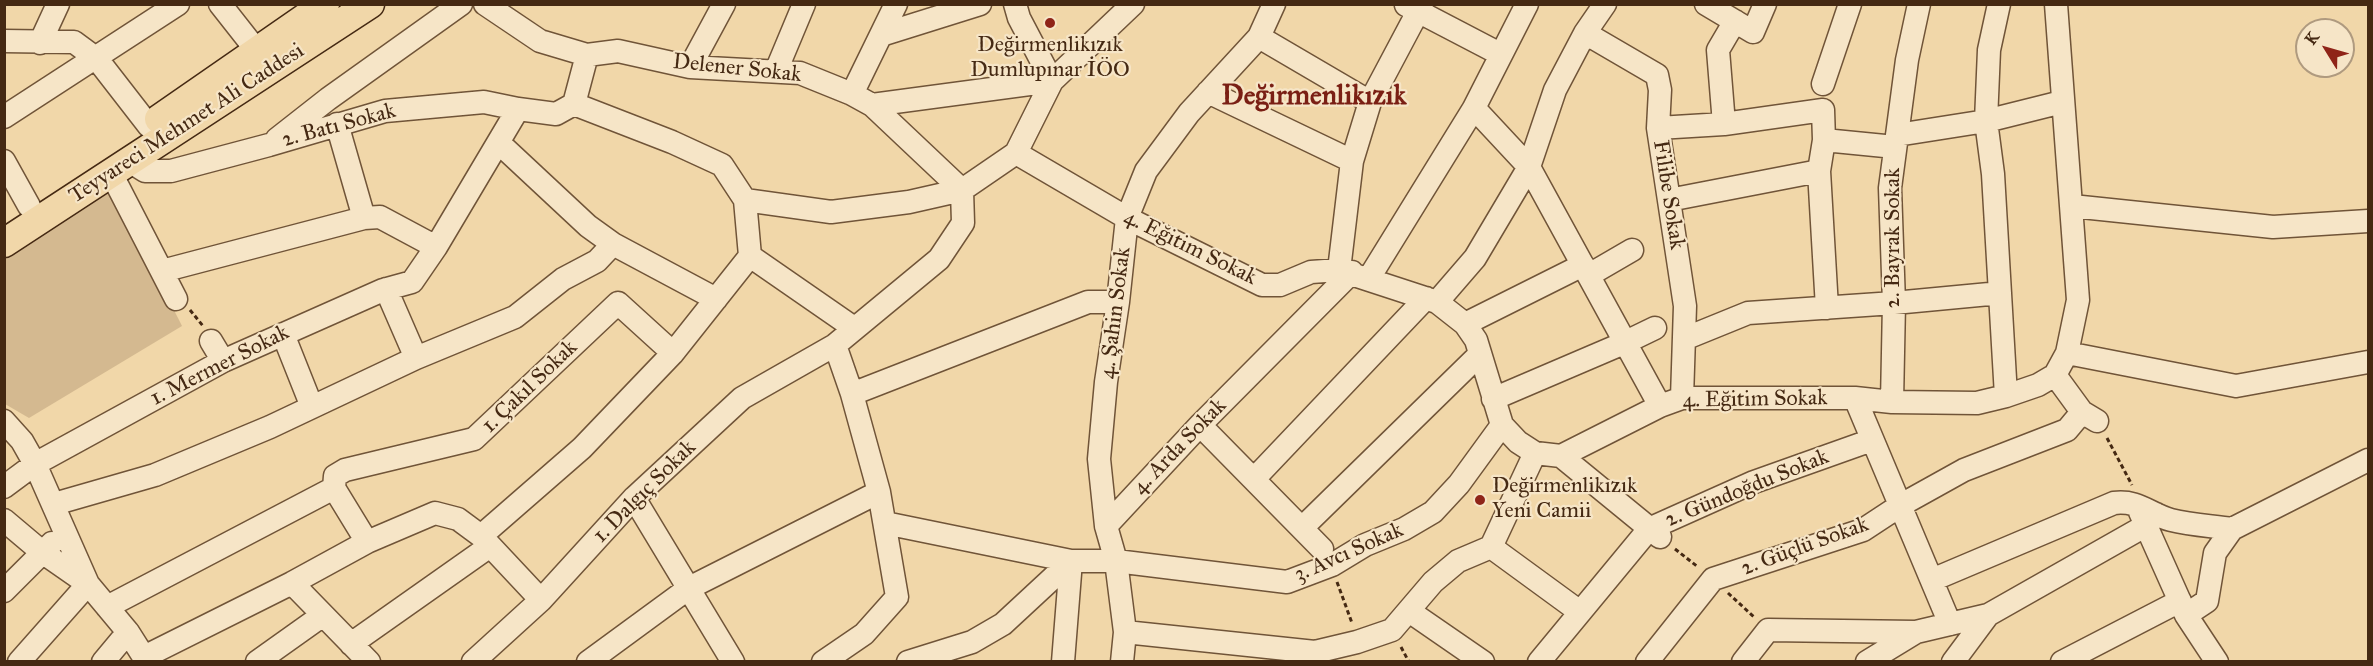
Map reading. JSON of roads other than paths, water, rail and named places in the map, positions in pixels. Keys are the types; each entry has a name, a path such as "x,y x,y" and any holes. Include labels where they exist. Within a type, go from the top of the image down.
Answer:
{"main road":[{"name":"Teyyareci Mehmet Ali Caddesi","path":"4,221 149,126 325,4"},
{"name":"Teyyareci Mehmet Ali Caddesi","path":"4,243 370,4"}],"street":[{"path":"40,43 58,4"},
{"path":"4,117 97,59 178,4"},
{"path":"220,4 257,51"},
{"path":"269,145 328,99 461,4"},
{"name":"Delener Sokak","path":"485,4 540,41 587,55 618,51 690,67 800,73 852,94 872,105 962,190"},
{"path":"690,67 724,4"},
{"path":"776,71 804,4"},
{"path":"852,94 896,4"},
{"path":"881,35 980,4"},
{"path":"1015,4 1019,18 1052,81"},
{"path":"745,200 831,212 909,202 962,190 1016,153 1052,81 1134,4"},
{"name":"4. Şahin Sokak","path":"1106,526 1100,459 1107,382 1128,218 1146,171 1189,113 1259,37 1275,4"},
{"name":"4. Arda Sokak","path":"1106,526 1200,425 1353,273 1474,108 1527,4"},
{"path":"1254,478 1475,258 1529,167 1555,90 1586,33 1605,4"},
{"path":"1706,4 1744,27"},
{"path":"1724,124 1718,50 1765,4"},
{"path":"1823,84 1850,4"},
{"name":"2. Bayrak Sokak","path":"1892,402 1894,303 1890,188 1907,60 1919,4"},
{"path":"1999,4 1989,50 1986,121 1993,174 2006,396"},
{"path":"2055,375 2067,353 2078,300 2056,4"},
{"path":"1353,273 1352,161 1370,102 1415,7 1500,54"},
{"name":"Filibe Sokak","path":"1586,33 1657,75 1660,90 1658,128 1685,306 1682,398"},
{"path":"1259,37 1370,102"},
{"path":"4,41 75,42 97,59 149,126"},
{"path":"351,644 485,541 582,448 673,353 750,255 745,200 722,165 672,142 574,104 587,55"},
{"path":"872,105 1052,81"},
{"path":"1208,92 1352,161"},
{"name":"2. Batı Sokak","path":"120,167 145,171 171,171 385,111 484,102 518,110 556,114 574,104"},
{"path":"1824,140 1896,141 2062,102"},
{"path":"1474,108 1529,167 1660,406"},
{"path":"162,271 364,218 380,216 436,246 518,110"},
{"path":"1658,128 1724,124 1823,110 1824,140 1819,171 1827,308"},
{"path":"337,124 364,218"},
{"path":"499,143 588,226 613,244 716,299"},
{"name":"4. Eğitim Sokak","path":"1016,153 1128,218 1262,285 1280,285 1311,272 1353,273 1432,300 1465,324 1476,340 1502,425 1518,442 1535,453"},
{"path":"4,161 29,206"},
{"path":"120,167 162,271 176,299"},
{"path":"1669,200 1819,171"},
{"name":"1. Dalgıç Sokak","path":"473,662 541,600 634,498 742,398 835,345 939,259 963,223 962,190"},
{"path":"2072,206 2273,227 2368,221"},
{"path":"54,504 155,475 270,427 416,357 515,316 564,279 597,261 613,244"},
{"name":"1. Mermer Sokak","path":"4,487 35,464 223,361 386,289 412,282 436,246"},
{"path":"1465,324 1632,250"},
{"path":"750,255 854,328"},
{"path":"386,289 416,357"},
{"path":"1684,339 1748,313 2000,293"},
{"path":"852,394 1088,302 1118,302"},
{"name":"1. Çakıl Sokak","path":"107,607 334,488 335,476 345,470 474,440 618,303 673,353"},
{"path":"1493,399 1655,328"},
{"path":"284,334 312,407"},
{"path":"211,341 223,361"},
{"path":"823,662 864,634 897,597 879,492 852,394 835,345"},
{"path":"2067,353 2236,386 2368,362"},
{"path":"1302,528 1480,354"},
{"name":"4. Eğitim Sokak","path":"1561,456 1660,406 1682,398 1855,398 1892,402 1977,403 2038,385 2055,375"},
{"name":"2. Güçlü Sokak","path":"1647,662 1718,583 1863,530 1901,505 1964,470 2067,430 2090,417 2055,375"},
{"path":"1855,398 1950,624"},
{"path":"4,422 22,441 35,464 88,584"},
{"path":"1200,425 1254,478 1327,557"},
{"name":"3. Avcı Sokak","path":"885,523 1071,561 1116,561 1287,582 1327,557 1404,529 1433,512 1459,484 1502,425"},
{"name":"2. Gündoğdu Sokak","path":"1539,662 1580,612 1655,534 1754,482 1872,440"},
{"path":"1125,632 1315,652 1355,633 1392,630 1433,582 1458,561 1491,547 1535,453 1561,456 1655,534"},
{"path":"2062,662 2101,653 2183,608 2206,600 2215,554 2232,529 2368,460"},
{"path":"334,488 367,542"},
{"path":"588,662 689,588 879,492"},
{"path":"1932,580 2114,502 2136,497 2150,520 2183,608 2217,662"},
{"path":"634,498 733,662"},
{"path":"4,520 42,552 88,584 128,632 145,659 367,542 435,513 458,519 485,541 541,600"},
{"path":"1743,662 1768,630 1916,632 1988,615 2150,520 2172,520 2232,529"},
{"path":"1106,526 1116,561 1125,632 1122,662"},
{"path":"4,591 66,531"},
{"path":"1491,547 1580,612"},
{"path":"908,662 939,656 972,642 1004,624 1071,561"},
{"path":"1063,662 1071,561"},
{"path":"292,583 369,662"},
{"path":"19,662 88,584"},
{"path":"1409,611 1483,662"},
{"path":"257,662 323,615"},
{"path":"1953,662 1988,615"},
{"path":"103,662 128,632"},
{"path":"1867,662 1916,632"}],"place":[{"name":"Değirmenlikızık Dumlupınar İÖO","path":"1050,23"},
{"name":"Değirmenlikızık Yeni Camii","path":"1480,500"}],"district":[{"name":"Değirmenlikızık","path":"1314,97"}]}
